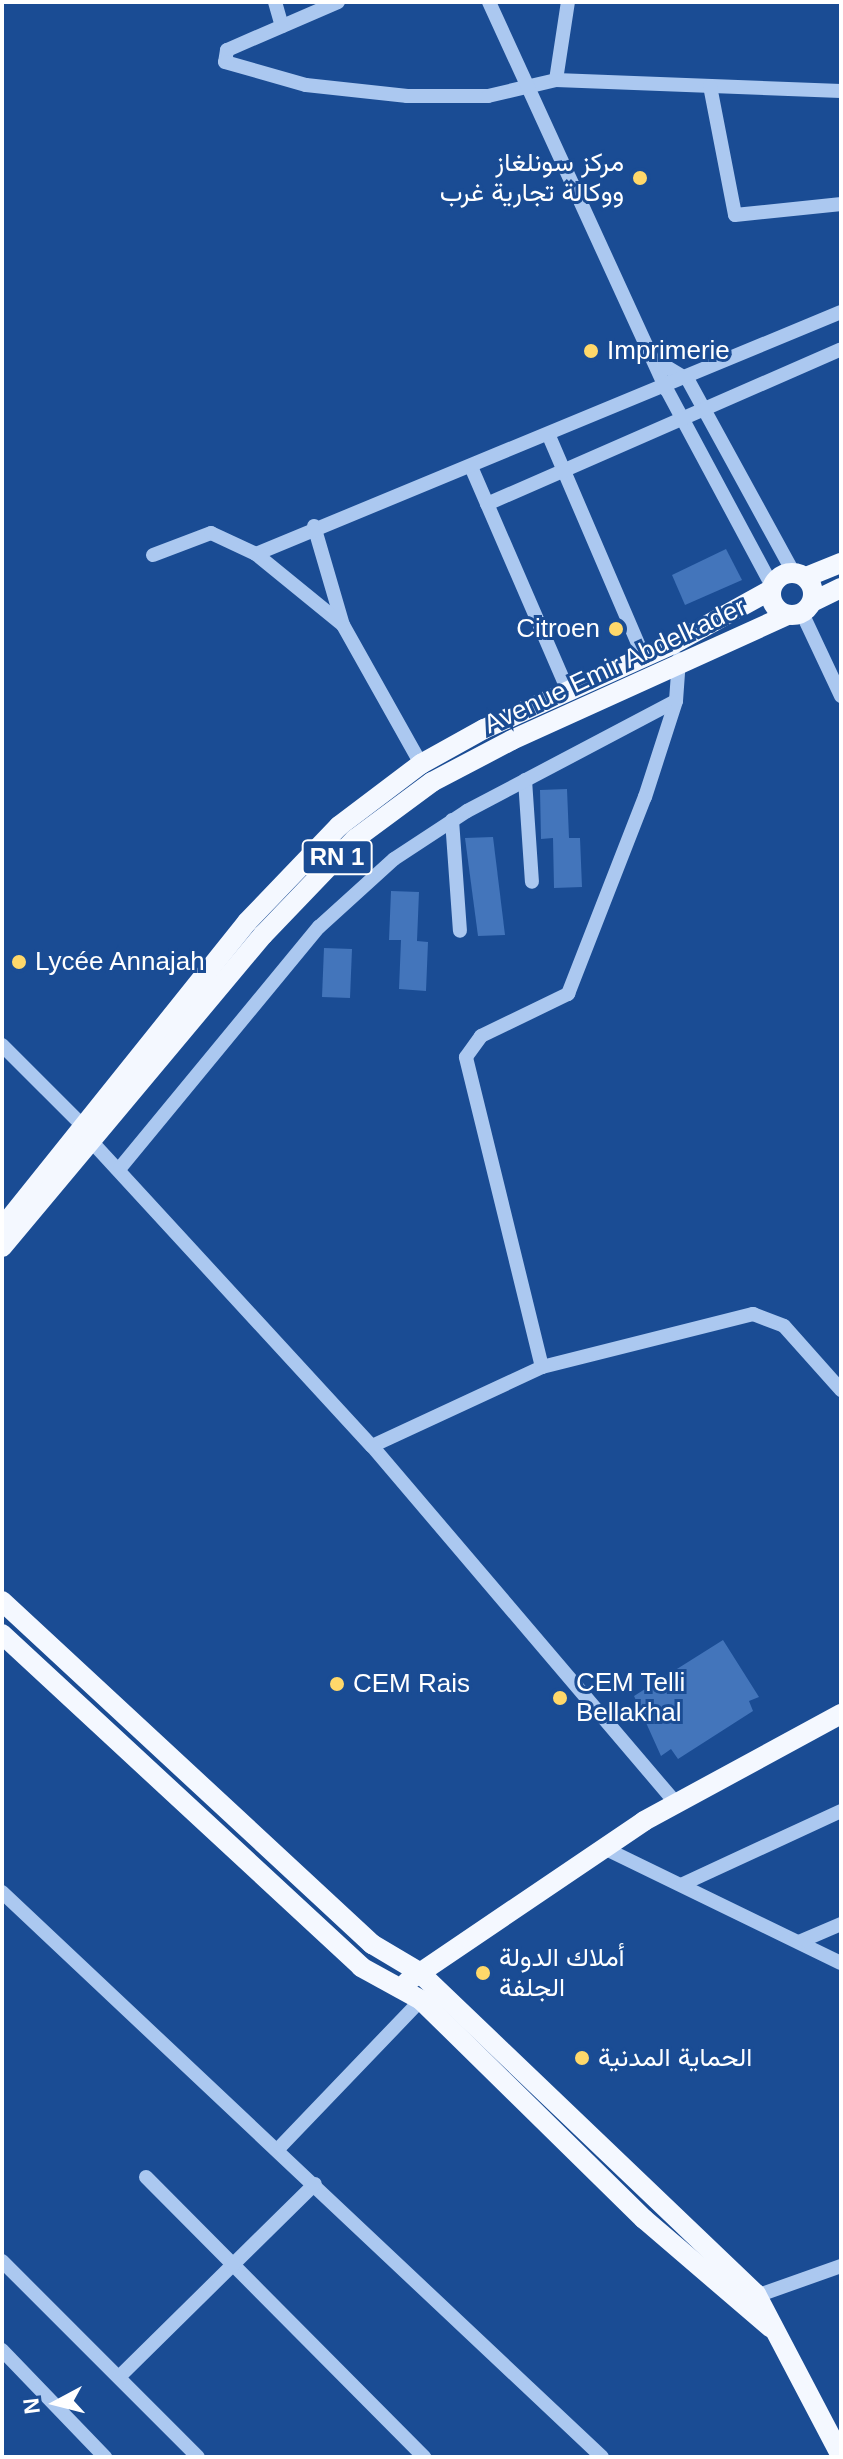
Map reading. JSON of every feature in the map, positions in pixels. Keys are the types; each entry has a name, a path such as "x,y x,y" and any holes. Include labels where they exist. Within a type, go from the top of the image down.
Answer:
{"main road":[{"path":"771,588 772,603 800,610 800,574 841,563"},
{"name":"Avenue Emir Abdelkader","path":"2,1228 263,935 355,839 432,782 677,654 771,588 800,574"},
{"name":"Avenue Emir Abdelkader","path":"2,1247 302,862 421,764 567,689 643,655 677,654 800,610 841,588"},
{"path":"2,1601 372,1944 419,1972 651,2212 738,2307 771,2328"},
{"path":"2,1634 361,1967 421,2000 651,2212 756,2294 771,2328 841,2456"},
{"path":"399,1989 419,1972 675,1802 841,1714"}],"street":[{"path":"275,2 282,26"},
{"path":"338,2 227,50 225,62 306,85 407,96 529,89 556,80 841,91"},
{"path":"489,2 660,363 667,390 771,588"},
{"path":"556,80 568,2"},
{"path":"710,86 735,215 841,204"},
{"path":"256,554 314,526 472,469 667,390 841,312"},
{"path":"487,504 841,349"},
{"path":"660,363 688,380 800,574"},
{"path":"549,436 643,655"},
{"path":"472,469 567,689"},
{"path":"314,526 343,625 421,764"},
{"path":"153,555 211,533 256,554 343,625"},
{"path":"800,610 841,696"},
{"path":"542,1367 466,1057 481,1036 568,994 676,701 677,654"},
{"path":"120,1168 319,927 394,859 452,820 676,701"},
{"path":"525,780 532,882"},
{"path":"452,820 460,931"},
{"path":"2,1045 120,1168 372,1446 675,1802"},
{"path":"372,1446 542,1367 753,1314 784,1326 841,1390"},
{"path":"683,1884 841,1811"},
{"path":"604,1848 841,1963"},
{"path":"2,1892 280,2147 602,2457"},
{"path":"799,1942 841,1924"},
{"path":"280,2147 421,2000"},
{"path":"146,2177 233,2261 424,2457"},
{"path":"119,2377 233,2261 315,2184"},
{"path":"2,2261 198,2457"},
{"path":"738,2307 756,2294 841,2266"},
{"path":"2,2350 105,2457"}],"building":[{"path":"726,549 742,580 685,605 672,575"},
{"path":"567,789 569,838 580,838 582,887 554,888 553,838 541,839 540,790"},
{"path":"493,837 505,935 478,936 465,838"},
{"path":"391,891 419,892 417,941 428,942 426,991 399,989 401,940 389,940"},
{"path":"324,948 352,949 350,998 322,997"},
{"path":"723,1640 759,1697 749,1701 753,1711 678,1759 671,1749 661,1756 634,1696"}],"place":[{"name":"مركز سونلغاز ووكالة تجارية غرب","path":"640,178"},
{"name":"Imprimerie","path":"591,351"},
{"name":"Citroen","path":"616,629"},
{"name":"Lycée Annajah","path":"19,962"},
{"name":"CEM Rais","path":"337,1684"},
{"name":"CEM Telli Bellakhal","path":"560,1698"},
{"name":"أملاك الدولة الجلفة","path":"483,1973"},
{"name":"الحماية المدنية","path":"582,2058"}]}
